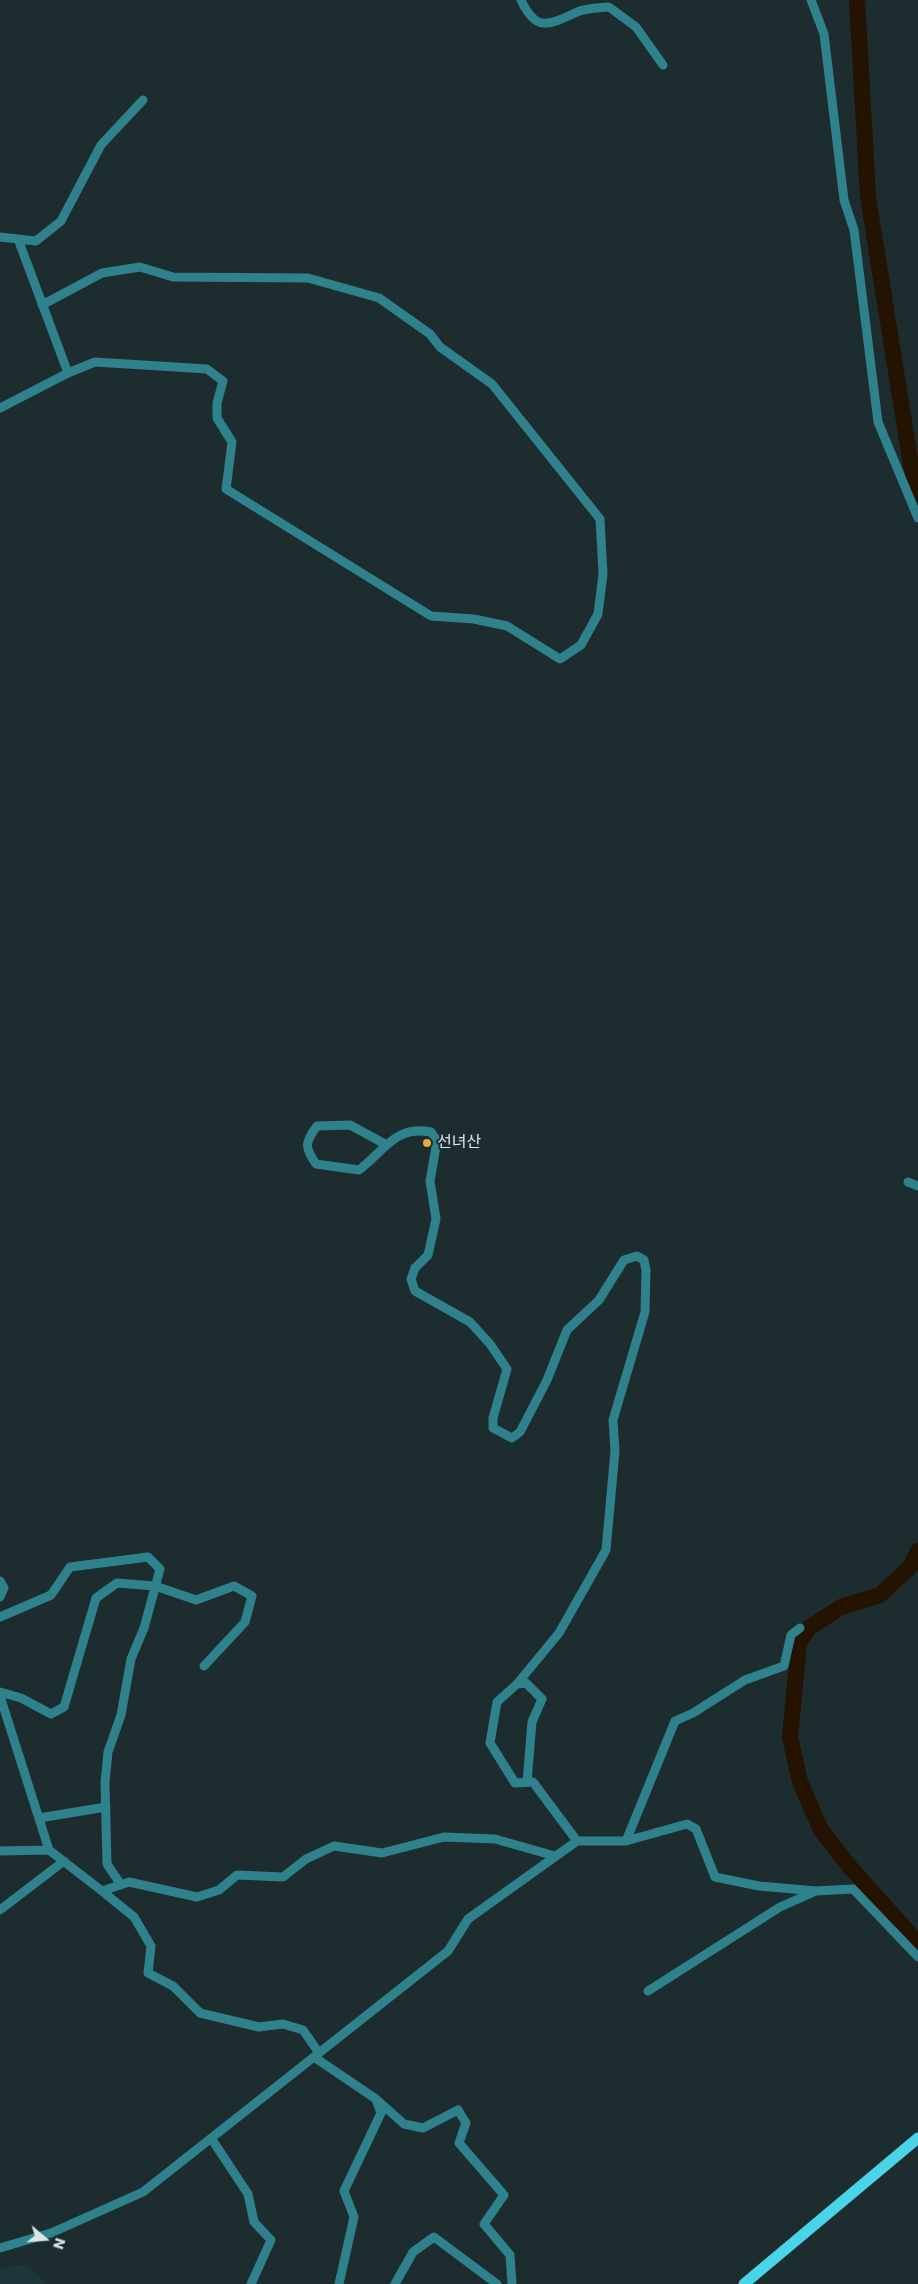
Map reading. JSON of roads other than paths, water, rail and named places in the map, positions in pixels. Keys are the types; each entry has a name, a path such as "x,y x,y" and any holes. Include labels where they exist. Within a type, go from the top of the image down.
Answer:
{"main road":[{"path":"748,2283 918,2138"}],"street":[{"path":"520,0 528,16 534,22 542,23 566,19 579,11 609,7 636,27 663,66"},
{"path":"811,0 824,34 844,200 854,230 878,422 918,518"},
{"path":"0,238 36,241 61,221 101,145 142,100"},
{"path":"18,239 68,373"},
{"path":"0,408 68,373 95,362 207,369 223,381 217,403 217,418 232,442 226,489 431,616 474,619 507,626 560,659 581,645 598,614 603,574 600,519 492,384 440,347 430,334 379,298 308,278 173,277 140,268 102,273 42,305"},
{"path":"387,1145 350,1125 327,1125 317,1126 308,1138 307,1152 316,1164 359,1170 373,1159 387,1145 394,1137 418,1129 431,1132 437,1142 430,1181 436,1219 428,1255 415,1268 411,1279 415,1291 470,1322 490,1344 507,1369 493,1418 493,1428 505,1436 512,1438 520,1432 547,1380 567,1330 599,1300 624,1260 637,1256 644,1260 646,1270 645,1312 614,1420 614,1451 606,1550 559,1633 517,1684 497,1702 490,1743 515,1783 533,1782 577,1841"},
{"path":"908,1182 918,1186"},
{"path":"0,1617 51,1595 70,1567 148,1557 160,1569 144,1628 131,1659 121,1715 108,1752 106,1807 107,1864 121,1885"},
{"path":"0,1581 4,1588 0,1597"},
{"path":"204,1666 245,1622 252,1596 234,1586 196,1600 155,1586 117,1583 96,1598 64,1707 51,1714 21,1698 0,1694 49,1850 134,1917 151,1946 148,1973 173,1986 200,2012 259,2027 283,2024 303,2030 316,2055 376,2099 404,2124 423,2128 458,2110 466,2123 459,2143 504,2195 484,2224 510,2255 512,2284"},
{"path":"626,1841 674,1721 693,1713 745,1680 784,1666 791,1634 800,1628"},
{"path":"517,1684 526,1683 542,1698 532,1722 527,1782"},
{"path":"39,1818 106,1807"},
{"path":"0,2248 51,2233 143,2192 448,1951 468,1919 577,1841 626,1841 687,1824 696,1829 715,1877 759,1886 816,1891 853,1889 918,1958"},
{"path":"102,1890 129,1882 198,1897 219,1890 237,1875 283,1877 306,1858 334,1846 382,1853 444,1837 495,1839 555,1856"},
{"path":"0,1851 49,1850"},
{"path":"0,1910 64,1861"},
{"path":"648,1991 780,1907 816,1891"},
{"path":"339,2284 354,2218 344,2191 381,2113 376,2099"},
{"path":"211,2138 248,2194 254,2222 271,2240 251,2284"},
{"path":"394,2284 413,2252 434,2237 497,2284"}],"waterway":[{"path":"857,0 868,197 918,499"},
{"path":"918,1551 911,1566 880,1595 841,1607 809,1628 799,1643 790,1737 800,1782 821,1830 850,1867 918,1943"}],"place":[{"name":"선녀산","path":"427,1143"}]}
